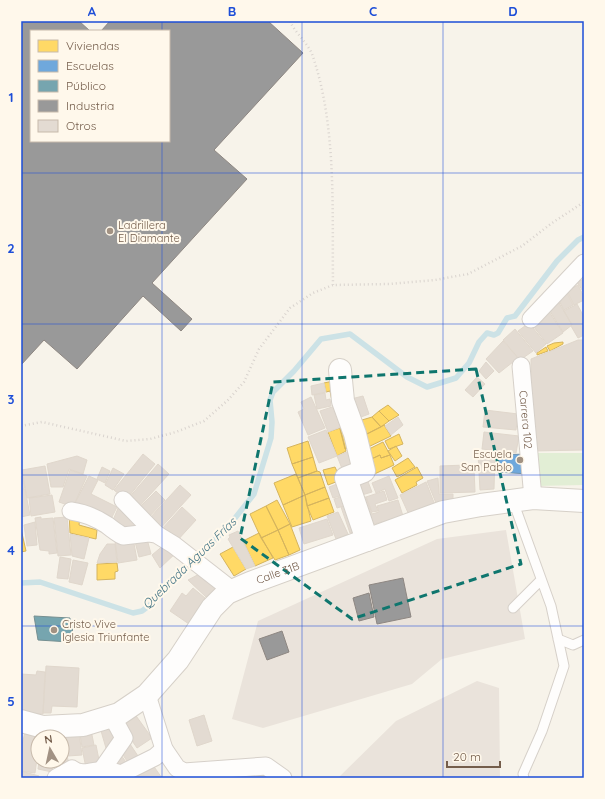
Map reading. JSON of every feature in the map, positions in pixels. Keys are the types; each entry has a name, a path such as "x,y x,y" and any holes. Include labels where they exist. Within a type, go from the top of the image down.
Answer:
{"street":[{"path":"531,319 584,263"},
{"name":"Carrera 102","path":"521,366 523,499"},
{"path":"340,370 343,401 355,434 364,471 346,478 367,540"},
{"name":"Calle 31B","path":"21,721 43,727 84,725 119,714 147,695 178,660 212,608 227,593 233,590 443,512 523,499 584,501"},
{"path":"122,500 156,534 174,545 233,590"},
{"path":"71,511 84,512 101,521 122,536 149,533 156,534"},
{"path":"147,695 164,749 177,768 184,772 266,766 283,778"},
{"path":"101,771 124,738 112,716"},
{"path":"56,778 72,769 76,772 91,773 106,770 121,774 155,757 164,749"}],"lane":[{"path":"523,499 541,580 551,606 564,666 542,731 523,774 524,778"},
{"path":"513,608 541,580"},
{"path":"558,639 573,645 584,640"}],"path":[{"path":"290,21 311,52 323,93 331,163 333,285"},
{"path":"21,426 42,422 126,441 150,439 176,432 204,421 228,400 244,382 259,349 290,308 314,292 333,285 389,284 427,281 468,274 522,246 552,223 584,202"}],"highlighted area":[{"path":"476,369 521,564 352,619 240,538 273,382"}],"shaded area":[{"path":"506,530 525,639 442,659 412,684 263,728 232,719 258,621 437,539"},
{"path":"477,681 499,688 500,778 338,778 396,721"}],"green space":[{"path":"535,453 584,453 584,485 536,486"}],"building: Viviendas":[{"path":"563,342 563,344 550,351 547,346 554,343"},
{"path":"546,347 548,351 537,355 537,353"},
{"path":"338,380 332,401 330,391 326,392 324,383"},
{"path":"388,405 399,415 389,421 379,411"},
{"path":"379,411 389,421 381,427 372,417"},
{"path":"372,417 381,427 359,438 352,423"},
{"path":"384,425 391,436 364,449 359,438"},
{"path":"350,426 356,446 345,449 340,429"},
{"path":"340,428 346,451 337,456 328,432"},
{"path":"399,434 403,444 389,449 385,441"},
{"path":"308,441 313,457 292,464 287,448"},
{"path":"383,442 390,455 381,458 380,455 365,462 361,453"},
{"path":"396,446 402,456 395,461 388,451"},
{"path":"380,455 381,458 390,455 394,465 368,477 365,462"},
{"path":"313,457 317,471 298,478 292,464"},
{"path":"408,458 415,467 397,477 392,468"},
{"path":"335,467 341,480 328,485 323,470"},
{"path":"417,467 423,478 416,482 417,485 402,493 395,480"},
{"path":"317,471 320,472 325,487 305,495 298,478"},
{"path":"296,474 305,495 283,505 274,483"},
{"path":"325,487 329,498 307,506 305,495"},
{"path":"305,495 311,521 292,527 283,505"},
{"path":"329,498 334,512 313,520 307,506"},
{"path":"277,500 290,524 278,530 266,506"},
{"path":"266,506 278,530 261,538 250,514"},
{"path":"69,512 80,516 79,525 97,530 96,539 70,533"},
{"path":"290,524 300,550 289,555 278,530"},
{"path":"21,529 26,551 21,552"},
{"path":"278,530 289,555 275,560 261,538"},
{"path":"259,533 273,558 255,566 243,541"},
{"path":"233,547 246,569 234,576 220,554"},
{"path":"117,563 118,571 115,572 115,579 97,580 97,564"}],"building: Escuelas":[{"path":"527,454 528,474 497,472 498,455"}],"building: Público":[{"name":"Cristo Vive Iglesia Triunfante","path":"34,616 70,618 70,626 73,626 72,633 70,634 70,642 38,640"}],"building: Industria":[{"name":"Ladrillera El Diamante","path":"21,21 79,21 89,30 30,30 30,142 170,142 170,30 102,30 110,21 268,21 303,53 214,150 247,179 152,283 192,319 181,331 143,296 77,369 44,340 21,365"},
{"path":"403,578 411,617 377,624 369,585"},
{"path":"369,593 374,617 359,621 353,598"},
{"path":"282,631 289,652 267,660 259,639"}],"building: Otros":[{"path":"584,279 584,293 577,282"},
{"path":"578,285 584,300 574,305 567,291"},
{"path":"566,291 573,305 564,310 556,295"},
{"path":"555,296 572,325 563,332 548,308"},
{"path":"577,304 584,317 584,335 578,338 564,311"},
{"path":"546,307 563,333 547,344 530,322"},
{"path":"529,323 546,344 536,353 518,331"},
{"path":"515,329 533,351 520,360 503,340"},
{"path":"578,340 584,340 584,450 532,451 531,359"},
{"path":"503,341 518,358 499,373 486,359"},
{"path":"486,362 494,371 486,379 479,371"},
{"path":"477,377 485,384 473,397 465,390"},
{"path":"324,383 326,392 312,395 311,386"},
{"path":"325,393 326,400 330,399 331,406 317,409 314,395"},
{"path":"363,396 369,414 353,420 347,400"},
{"path":"311,397 325,428 308,435 298,412 304,409 301,402"},
{"path":"338,405 344,426 328,432 320,411"},
{"path":"485,410 518,414 516,430 483,427"},
{"path":"398,417 403,425 391,435 385,426"},
{"path":"326,430 337,456 319,463 308,437"},
{"path":"484,432 519,436 516,453 482,449"},
{"path":"354,449 360,469 345,476 337,456"},
{"path":"478,453 495,455 494,489 480,490"},
{"path":"143,454 155,464 126,500 114,490"},
{"path":"77,456 87,460 83,474 69,469 63,487 51,487 47,464"},
{"path":"158,464 169,474 137,509 127,500"},
{"path":"466,465 466,468 474,468 475,492 440,493 440,466"},
{"path":"45,466 50,494 27,498 22,470"},
{"path":"102,467 110,471 105,483 97,479"},
{"path":"113,468 124,474 113,490 105,485"},
{"path":"21,470 25,488 21,489"},
{"path":"70,470 87,476 73,507 59,502"},
{"path":"365,474 372,492 355,497 349,479"},
{"path":"89,476 98,480 91,494 117,507 110,521 75,503"},
{"path":"389,476 398,498 389,501 385,489 376,493 372,483"},
{"path":"438,478 439,494 453,494 453,501 436,503 427,481"},
{"path":"345,481 350,493 333,498 329,487"},
{"path":"426,482 435,505 410,517 400,495"},
{"path":"180,485 191,495 158,531 147,521"},
{"path":"25,489 30,515 21,517 21,490"},
{"path":"156,491 165,500 148,518 138,509"},
{"path":"384,491 387,500 375,504 378,511 372,512 366,497"},
{"path":"350,494 353,503 337,508 334,499"},
{"path":"52,495 55,512 31,516 29,498"},
{"path":"366,497 372,514 379,512 377,506 398,500 403,516 364,527 356,499"},
{"path":"121,501 142,531 111,525"},
{"path":"353,504 361,529 350,533 341,507"},
{"path":"182,507 196,520 176,542 160,531"},
{"path":"338,512 348,534 336,539 327,516"},
{"path":"41,517 41,519 53,518 57,553 49,554 49,551 40,550 35,518"},
{"path":"67,517 71,555 58,556 54,518"},
{"path":"327,519 333,535 304,544 299,528"},
{"path":"35,522 37,545 27,546 24,525"},
{"path":"238,531 255,566 246,569 228,539 230,537 229,535"},
{"path":"70,534 89,538 84,559 72,556"},
{"path":"146,535 151,554 139,557 134,538"},
{"path":"133,538 137,560 118,563 115,541"},
{"path":"107,544 115,544 117,562 97,563 100,554"},
{"path":"165,544 178,551 160,568 152,555"},
{"path":"60,557 71,559 68,579 57,578"},
{"path":"73,560 88,563 82,585 69,582"},
{"path":"203,572 217,588 206,597 188,580"},
{"path":"193,588 205,598 189,624 170,611 182,593 186,596"},
{"path":"46,666 79,668 77,707 52,706 51,713 43,713"},
{"path":"37,671 45,672 43,714 25,713 25,710 21,709 21,674 36,675"},
{"path":"134,713 152,738 137,748 120,723"},
{"path":"204,715 212,741 197,746 189,720"},
{"path":"109,722 120,739 108,755 99,724"},
{"path":"90,725 94,745 82,747 79,728"},
{"path":"25,732 30,734 30,769 36,769 35,773 21,771 21,749"},
{"path":"79,732 82,755 70,756 70,733"},
{"path":"128,741 138,756 142,754 147,759 131,767 119,749"},
{"path":"96,745 100,765 86,768 82,748"},
{"path":"119,752 130,768 114,770"},
{"path":"150,761 162,778 119,778"},
{"path":"38,769 52,769 52,772"},
{"path":"56,769 66,769 57,774"},
{"path":"268,770 273,778 250,778 246,771"},
{"path":"21,771 39,776 39,778 21,778"}],"waterway":[{"name":"Quebrada Aguas Frías","path":"21,583 40,582 133,613 142,611 150,605 163,590 228,527 254,494 271,438 272,422 270,400 273,392 294,371 321,339 350,334 407,377 427,387 456,378 469,363 479,342 487,333 494,335 498,333 507,318 515,316 557,261 578,240 584,237"}],"place":[{"name":"Ladrillera El Diamante","path":"110,231"},
{"name":"Escuela San Pablo","path":"520,460"},
{"name":"Cristo Vive Iglesia Triunfante","path":"54,630"}]}
